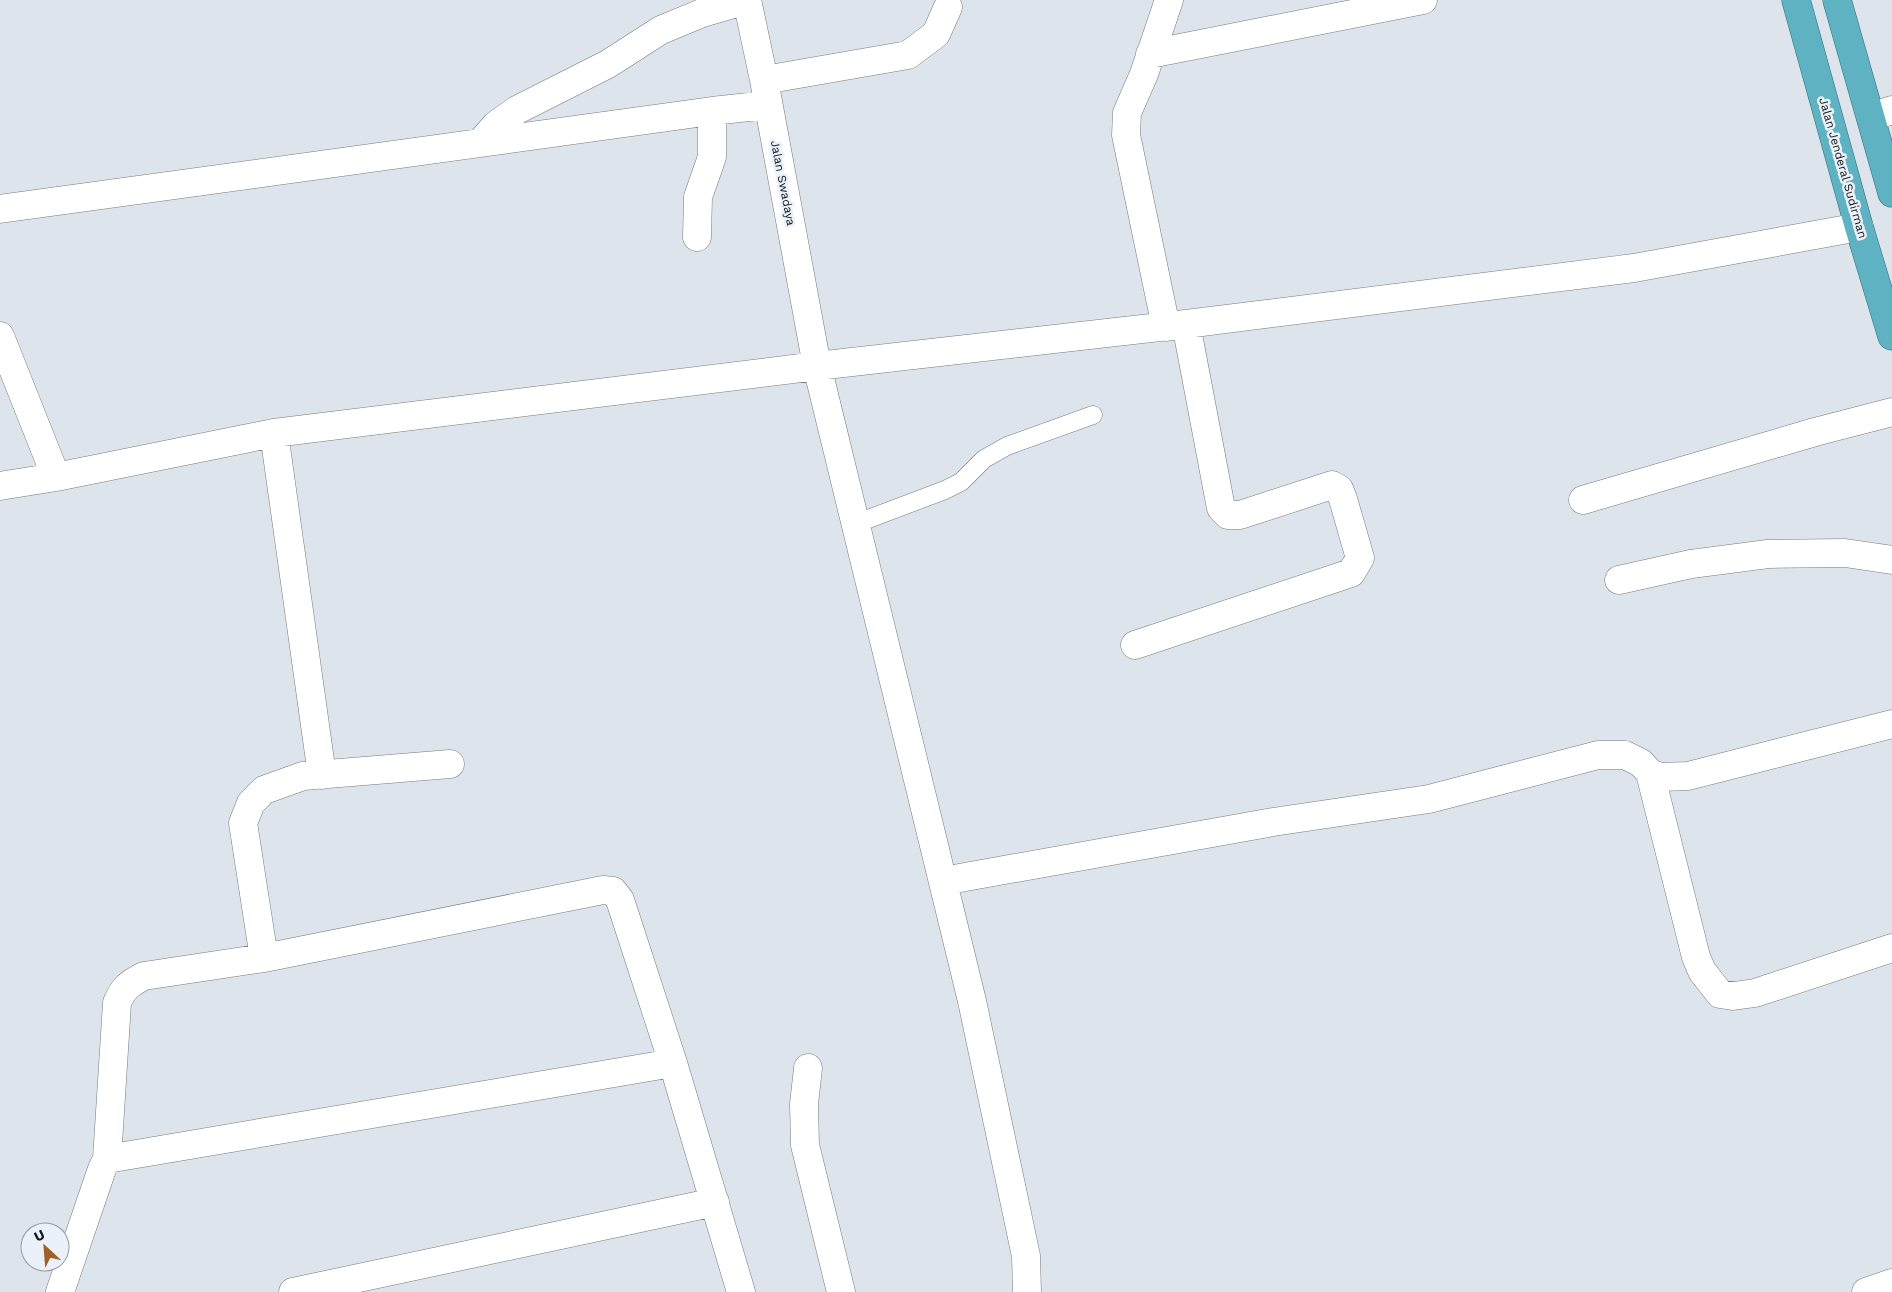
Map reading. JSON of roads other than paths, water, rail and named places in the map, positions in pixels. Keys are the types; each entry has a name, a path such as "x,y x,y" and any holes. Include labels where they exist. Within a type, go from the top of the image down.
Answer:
{"highway":[{"name":"Jalan Jenderal Sudirman","path":"1796,0 1859,227 1892,336"},
{"path":"1837,0 1881,113 1892,193"}],"street":[{"path":"480,143 496,125 517,110 608,64 661,30 702,13 747,0"},
{"name":"Jalan Swadaya","path":"747,0 817,366 972,1001 1026,1256 1027,1292"},
{"path":"1135,645 1351,573 1360,558 1343,499 1339,489 1332,485 1240,516 1228,515 1220,508 1176,325 1126,135 1127,113 1144,74 1169,0"},
{"path":"1150,54 1423,0"},
{"path":"0,209 712,111 766,93 908,55 936,34 948,7"},
{"path":"696,237 698,197 712,157 712,111"},
{"path":"0,486 56,477 274,433 1634,268 1859,227"},
{"path":"0,336 56,477"},
{"path":"1583,500 1815,432 1892,412"},
{"path":"274,433 322,774"},
{"path":"1619,580 1691,564 1768,554 1845,553 1892,560"},
{"path":"943,881 1244,827 1429,799 1598,755 1625,755 1641,762 1650,772 1660,777 1688,776 1892,724"},
{"path":"264,958 243,823 251,803 264,790 303,776 450,764"},
{"path":"1650,772 1696,957 1702,972 1720,994 1733,996 1755,993 1892,948"},
{"path":"60,1292 107,1159 117,1003 129,983 144,976 264,958 603,890 613,891 620,900 673,1063 741,1292"},
{"path":"107,1159 673,1063"},
{"path":"808,1068 804,1104 805,1145 841,1292"},
{"path":"293,1292 715,1202"},
{"path":"1866,1292 1892,1283"}],"lane":[{"path":"855,524 945,490 961,482 984,459 1007,446 1093,415"}]}
